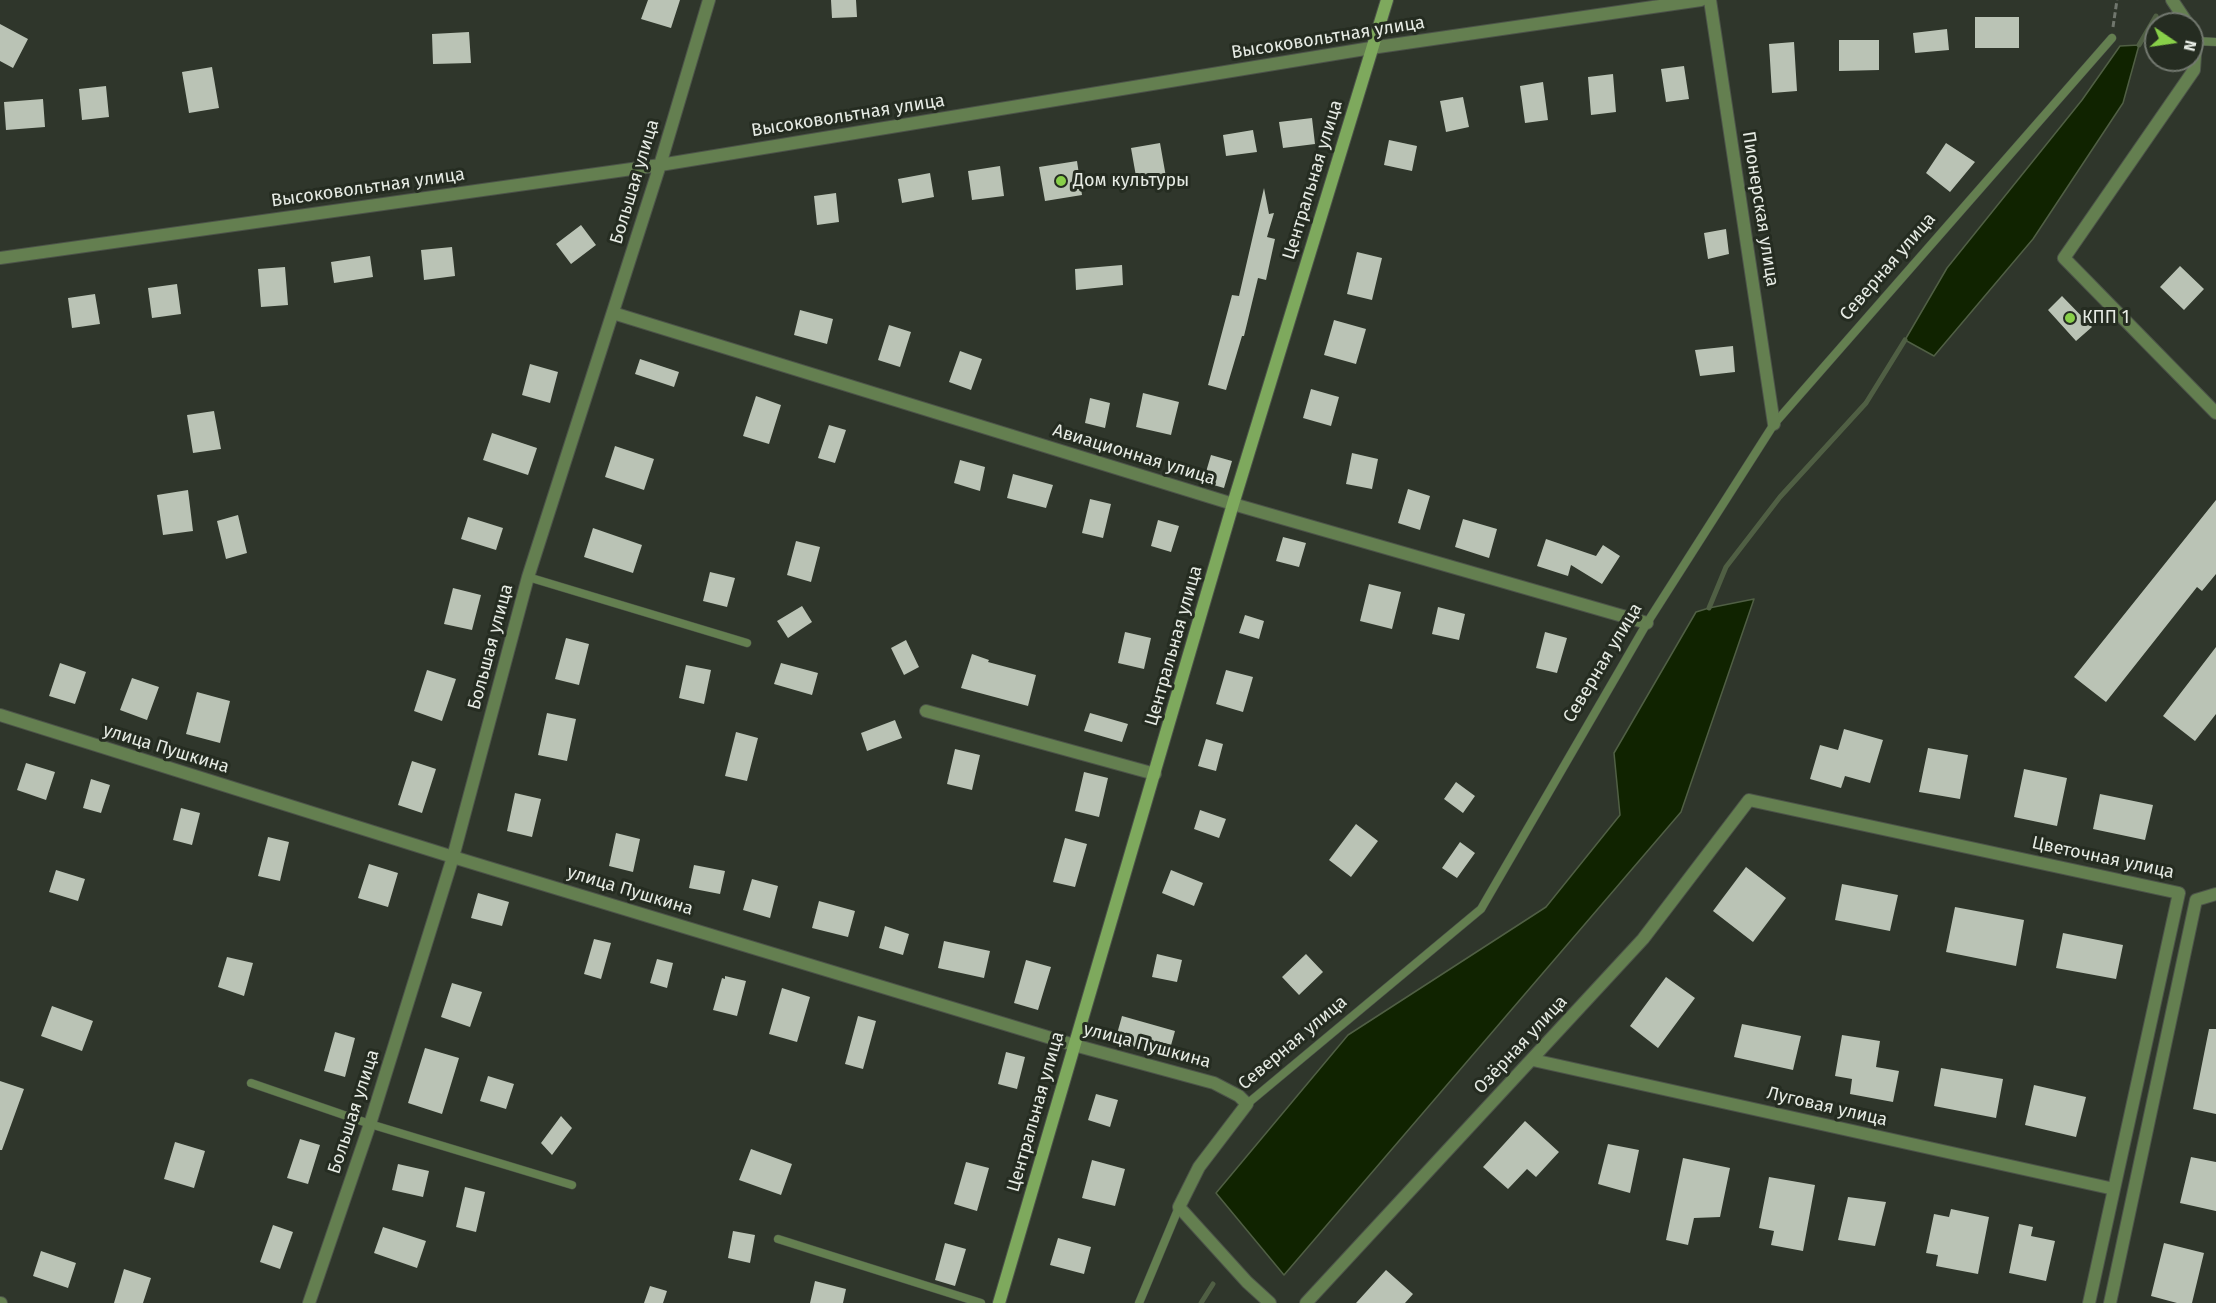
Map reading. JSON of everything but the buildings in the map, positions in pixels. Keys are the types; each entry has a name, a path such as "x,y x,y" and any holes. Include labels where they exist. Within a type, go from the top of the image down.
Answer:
{"street":[{"name":"Большая улица","path":"309,1303 370,1124 453,857 528,577 660,165 709,0"},
{"name":"Центральная улица","path":"999,1303 1233,504 1387,0"},
{"name":"Высоковольтная улица","path":"0,258 660,165 1371,48 1701,0"},
{"name":"Пионерская улица","path":"1710,0 1774,424"},
{"path":"2192,72 2064,258 2216,413"},
{"name":"Авиационная улица","path":"613,313 1233,504 1647,623"},
{"path":"926,711 1155,774"},
{"name":"улица Пушкина","path":"0,715 453,857 1074,1045 1214,1083 1239,1096 1247,1104"},
{"name":"Озёрная улица","path":"1306,1303 1643,939 1749,800"},
{"name":"Цветочная улица","path":"1749,800 2179,893 2089,1303"},
{"path":"2110,1303 2196,900 2216,894"},
{"name":"Луговая улица","path":"1533,1060 2114,1189"},
{"name":"Северная улица","path":"1179,1207 1199,1167 1247,1104"},
{"path":"1179,1207 1247,1282 1270,1303"}],"lane":[{"name":"Северная улица","path":"1247,1104 1481,909 1647,623 1774,424 2112,38"},
{"path":"528,577 747,643"},
{"path":"251,1083 370,1124 572,1185"},
{"name":"Северная улица","path":"1139,1303 1179,1207"},
{"path":"778,1239 981,1303"}],"path":[{"path":"2112,38 2117,0"}],"shaded area":[{"path":"2139,45 2123,103 2033,239 1934,356 1905,340 1947,268 2082,100 2120,46"},
{"path":"1754,599 1681,812 1284,1275 1216,1193 1348,1035 1546,907 1620,815 1614,753 1696,612"}],"waterway":[{"path":"2139,45 2144,36"},
{"path":"1709,608 1726,567 1780,497 1866,403 1905,340"},
{"path":"1201,1303 1213,1284"}],"place":[{"name":"Дом культуры","path":"1061,181"},
{"name":"КПП 1","path":"2070,318"}]}
